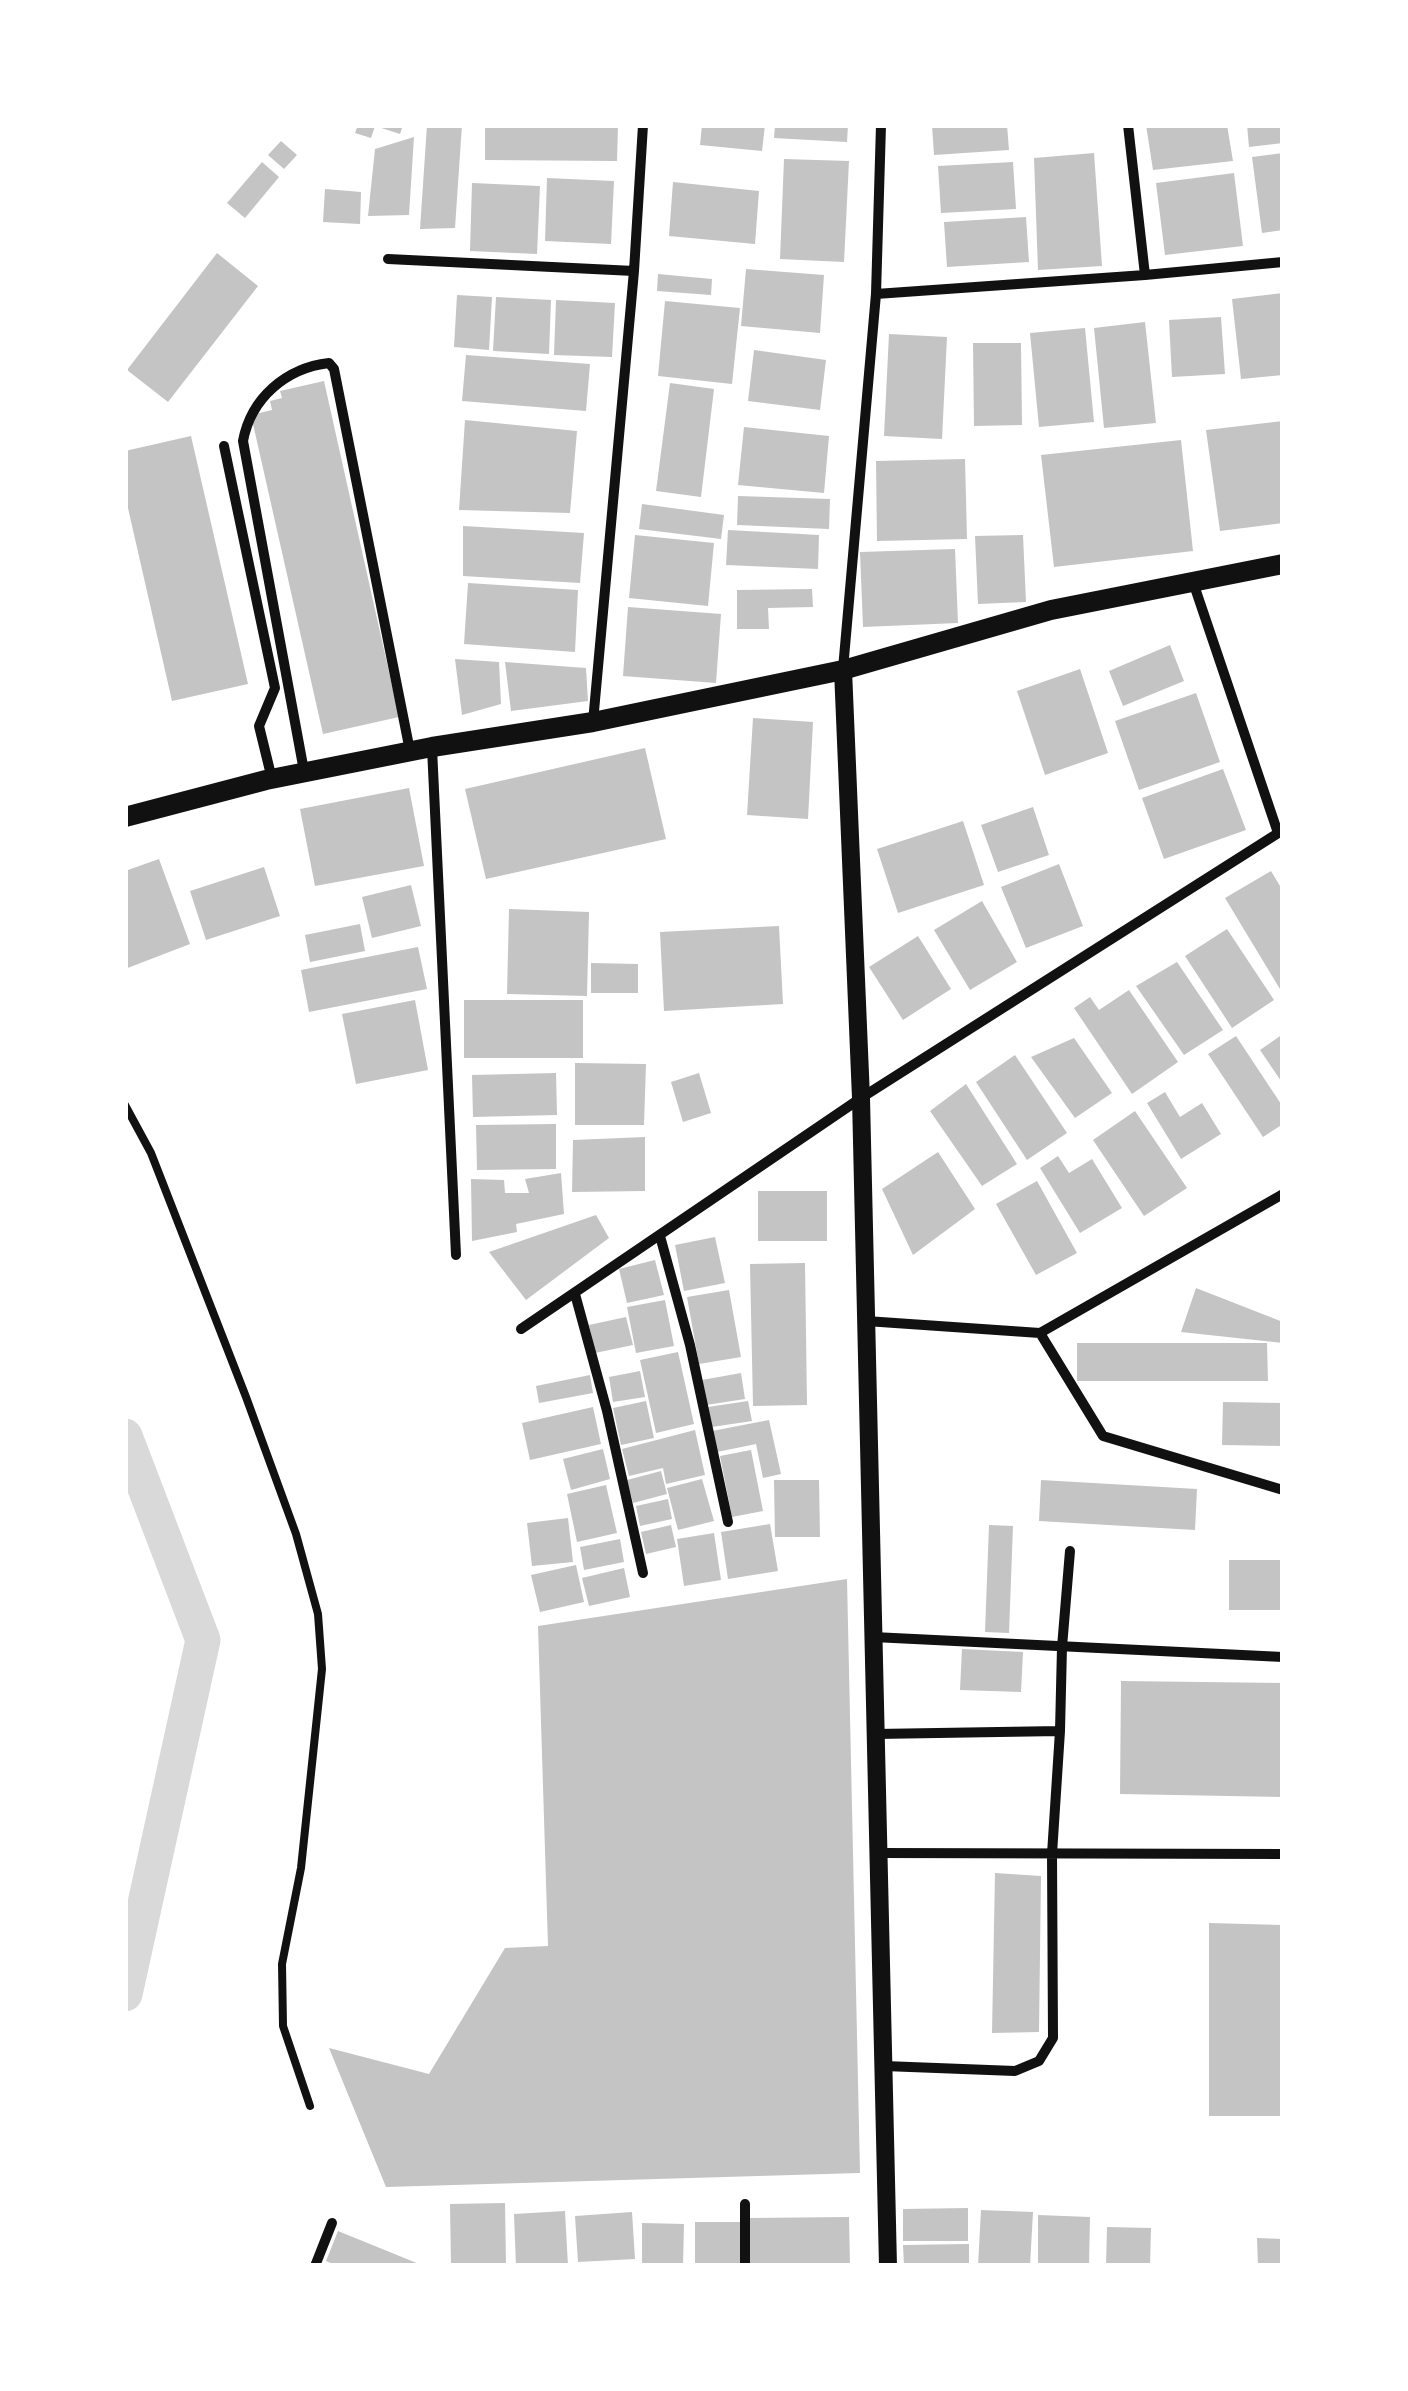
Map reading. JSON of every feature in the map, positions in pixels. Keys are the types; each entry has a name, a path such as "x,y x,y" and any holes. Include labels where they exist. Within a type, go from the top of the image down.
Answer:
{"main road":[{"path":"125,816 304,772 593,722 843,670 1051,610 1283,564"}],"street":[{"path":"593,722 644,125"},
{"path":"881,125 876,294 843,670 861,1098 888,2266"},
{"path":"1128,125 1145,276"},
{"path":"388,258 634,271"},
{"path":"876,294 1145,276 1283,262"},
{"path":"304,772 243,440 246,423 259,401 283,378 310,365 328,363 334,368 410,751"},
{"path":"224,446 274,688 259,726 272,779"},
{"path":"521,1329 861,1098 1280,832 1193,582"},
{"path":"432,747 456,1255"},
{"path":"866,1321 1040,1333 1283,1194"},
{"path":"660,1236 690,1345 728,1522"},
{"path":"575,1294 607,1410 643,1573"},
{"path":"1040,1333 1103,1436 1283,1490"},
{"path":"884,2066 1015,2071 1039,2061 1052,2038 1052,1854 1070,1551"},
{"path":"874,1637 1283,1657"},
{"path":"876,1734 1060,1730"},
{"path":"879,1853 1283,1854"},
{"path":"745,2204 745,2266"},
{"path":"315,2266 332,2223"}],"lane":[{"path":"125,1105 150,1153 246,1397 296,1534 318,1614 322,1668 300,1868 282,1964 283,2026 310,2106"}],"building":[{"path":"358,125 403,125 400,134 375,126 371,138 355,133"},
{"path":"427,125 462,125 455,228 420,229"},
{"path":"485,125 618,125 617,161 485,160"},
{"path":"702,125 765,125 762,151 700,145"},
{"path":"775,125 848,125 847,142 774,138"},
{"path":"932,125 1007,125 1009,150 934,155"},
{"path":"1146,125 1227,125 1233,161 1153,170"},
{"path":"1247,125 1283,125 1283,143 1249,147"},
{"path":"414,137 409,215 368,216 375,149"},
{"path":"281,141 297,155 284,169 268,155"},
{"path":"1094,153 1102,266 1038,270 1034,158"},
{"path":"1283,153 1283,230 1262,233 1252,157"},
{"path":"784,159 849,161 844,262 780,259"},
{"path":"262,162 279,177 245,218 227,203"},
{"path":"1013,162 1016,209 941,213 938,166"},
{"path":"1234,173 1243,246 1165,255 1156,183"},
{"path":"547,178 614,181 611,244 545,241"},
{"path":"673,182 759,191 755,244 669,236"},
{"path":"472,183 540,186 537,254 470,251"},
{"path":"325,189 361,192 360,224 323,222"},
{"path":"1026,217 1029,262 947,267 944,222"},
{"path":"217,253 258,286 168,402 127,370"},
{"path":"746,269 824,275 820,333 741,326"},
{"path":"658,274 712,279 711,295 657,291"},
{"path":"1283,293 1283,375 1241,379 1232,299"},
{"path":"457,295 492,297 489,350 454,347"},
{"path":"496,297 551,300 549,354 493,351"},
{"path":"556,300 615,303 612,357 554,355"},
{"path":"665,301 740,308 732,384 658,376"},
{"path":"1221,317 1225,374 1172,377 1169,320"},
{"path":"1145,322 1156,423 1104,428 1094,328"},
{"path":"1085,328 1094,422 1039,427 1030,333"},
{"path":"889,334 947,337 942,439 884,436"},
{"path":"973,343 1021,343 1022,425 974,426"},
{"path":"754,350 826,360 820,410 748,401"},
{"path":"466,355 590,364 586,411 462,401"},
{"path":"324,381 399,717 323,734 251,415 272,410 270,401 282,398 280,391"},
{"path":"670,383 714,389 701,497 656,491"},
{"path":"465,420 577,431 570,513 459,510"},
{"path":"1283,421 1283,523 1220,531 1206,430"},
{"path":"744,427 829,436 824,493 738,485"},
{"path":"191,436 248,684 172,701 125,495 125,451"},
{"path":"1181,440 1193,551 1054,567 1041,455"},
{"path":"965,459 967,539 877,541 876,461"},
{"path":"738,496 830,499 829,529 737,525"},
{"path":"642,504 724,515 721,539 639,529"},
{"path":"463,526 584,533 580,583 463,576"},
{"path":"728,530 819,535 818,569 726,565"},
{"path":"635,535 714,543 708,606 629,598"},
{"path":"1023,535 1026,602 978,604 975,536"},
{"path":"955,549 958,623 863,627 860,552"},
{"path":"468,583 578,590 575,652 464,644"},
{"path":"812,589 813,607 768,608 769,629 737,629 737,590"},
{"path":"628,607 721,614 716,683 623,676"},
{"path":"1170,645 1184,681 1123,706 1109,671"},
{"path":"455,659 499,662 501,704 462,715"},
{"path":"505,662 586,668 588,701 511,711"},
{"path":"1080,669 1108,753 1045,775 1017,691"},
{"path":"1196,693 1220,762 1139,790 1115,721"},
{"path":"753,718 813,722 808,819 747,815"},
{"path":"645,748 666,839 486,879 465,789"},
{"path":"1223,769 1246,830 1164,859 1142,798"},
{"path":"409,788 424,866 315,886 300,809"},
{"path":"1033,807 1049,855 998,872 981,825"},
{"path":"963,821 984,885 898,913 877,849"},
{"path":"159,859 190,944 125,969 125,871"},
{"path":"1059,864 1083,926 1026,948 1001,887"},
{"path":"264,867 280,916 206,940 190,891"},
{"path":"1271,871 1283,891 1283,994 1225,898"},
{"path":"411,885 421,926 372,938 362,897"},
{"path":"982,901 1017,962 970,990 934,930"},
{"path":"509,909 589,912 587,996 507,994"},
{"path":"360,924 365,951 310,962 305,935"},
{"path":"779,926 783,1004 664,1011 660,932"},
{"path":"1227,929 1274,1000 1232,1028 1185,956"},
{"path":"918,936 951,989 903,1020 869,967"},
{"path":"418,947 427,989 309,1012 301,970"},
{"path":"1177,962 1223,1030 1184,1055 1136,986"},
{"path":"591,963 638,964 638,993 591,993"},
{"path":"1129,990 1178,1062 1132,1094 1074,1008 1090,997 1099,1010"},
{"path":"415,1000 428,1070 356,1084 342,1014"},
{"path":"464,1000 583,1000 583,1058 464,1058"},
{"path":"1283,1034 1283,1084 1260,1050"},
{"path":"1236,1036 1283,1107 1283,1124 1263,1137 1208,1054"},
{"path":"1074,1038 1112,1093 1075,1118 1031,1057"},
{"path":"1015,1055 1067,1133 1027,1160 976,1082"},
{"path":"575,1063 646,1064 644,1125 575,1125"},
{"path":"556,1073 557,1115 473,1117 472,1075"},
{"path":"699,1073 711,1113 683,1122 671,1082"},
{"path":"966,1084 1017,1164 982,1186 930,1111"},
{"path":"1165,1092 1180,1117 1202,1103 1221,1134 1181,1159 1147,1103"},
{"path":"1135,1111 1187,1188 1144,1216 1093,1140"},
{"path":"556,1124 556,1169 477,1170 476,1125"},
{"path":"645,1137 645,1191 572,1192 573,1140"},
{"path":"938,1152 975,1209 913,1255 882,1189"},
{"path":"1058,1156 1069,1173 1092,1159 1122,1208 1080,1233 1040,1168"},
{"path":"561,1173 564,1214 516,1224 517,1232 472,1241 471,1179 504,1180 505,1193 529,1193 525,1179"},
{"path":"1037,1181 1077,1253 1036,1275 996,1204"},
{"path":"758,1191 827,1191 827,1241 758,1241"},
{"path":"596,1215 609,1238 526,1300 489,1252"},
{"path":"715,1237 725,1283 684,1291 675,1245"},
{"path":"655,1260 664,1295 627,1303 619,1269"},
{"path":"805,1263 807,1405 753,1406 750,1264"},
{"path":"1196,1288 1283,1322 1283,1343 1181,1332"},
{"path":"729,1290 741,1357 699,1364 687,1297"},
{"path":"665,1300 674,1346 636,1353 627,1307"},
{"path":"626,1317 633,1345 595,1353 589,1325"},
{"path":"1077,1343 1267,1343 1268,1381 1077,1381"},
{"path":"678,1352 694,1424 656,1433 640,1360"},
{"path":"640,1371 645,1397 613,1402 609,1377"},
{"path":"741,1373 745,1399 706,1405 702,1380"},
{"path":"590,1375 593,1393 539,1403 536,1386"},
{"path":"646,1401 654,1438 621,1445 613,1408"},
{"path":"748,1401 752,1421 712,1427 708,1407"},
{"path":"1223,1402 1283,1403 1283,1446 1222,1445"},
{"path":"593,1407 601,1444 530,1460 522,1423"},
{"path":"769,1420 781,1474 763,1478 756,1444 717,1452 712,1431"},
{"path":"695,1430 705,1475 666,1484 663,1468 629,1476 622,1449"},
{"path":"603,1449 610,1479 571,1490 563,1459"},
{"path":"751,1450 763,1511 732,1517 720,1456"},
{"path":"661,1471 667,1494 633,1503 627,1480"},
{"path":"702,1479 714,1521 678,1530 667,1488"},
{"path":"774,1480 819,1480 820,1537 775,1537"},
{"path":"1041,1480 1197,1489 1195,1530 1039,1521"},
{"path":"606,1485 617,1533 577,1542 567,1494"},
{"path":"668,1499 672,1519 640,1526 636,1506"},
{"path":"568,1518 573,1562 532,1566 527,1523"},
{"path":"770,1524 778,1571 728,1579 721,1532"},
{"path":"671,1525 676,1547 646,1554 641,1532"},
{"path":"989,1525 1013,1526 1009,1633 985,1632"},
{"path":"714,1533 721,1580 684,1586 677,1539"},
{"path":"620,1539 624,1562 584,1570 580,1547"},
{"path":"1229,1560 1283,1560 1283,1610 1229,1610"},
{"path":"576,1565 584,1602 540,1612 531,1575"},
{"path":"624,1568 630,1597 589,1606 582,1578"},
{"path":"847,1579 860,2173 386,2187 329,2048 429,2074 505,1948 548,1946 538,1626"},
{"path":"962,1649 1023,1652 1021,1692 960,1690"},
{"path":"1121,1681 1283,1683 1283,1797 1120,1794"},
{"path":"995,1873 1041,1876 1039,2032 992,2033"},
{"path":"1209,1923 1283,1925 1283,2116 1209,2116"},
{"path":"505,2203 506,2266 451,2266 450,2204"},
{"path":"968,2208 968,2241 903,2241 903,2209"},
{"path":"981,2210 1033,2212 1030,2266 978,2266"},
{"path":"565,2211 568,2266 516,2266 514,2214"},
{"path":"632,2212 635,2259 578,2262 575,2216"},
{"path":"1038,2215 1090,2217 1089,2266 1038,2266"},
{"path":"849,2217 850,2266 750,2266 750,2218"},
{"path":"695,2222 741,2222 741,2266 695,2266"},
{"path":"642,2223 684,2224 683,2266 642,2266"},
{"path":"1107,2227 1151,2228 1150,2266 1106,2266"},
{"path":"338,2231 424,2266 337,2266 326,2261"},
{"path":"1257,2238 1283,2239 1283,2266 1258,2266"},
{"path":"969,2244 969,2266 904,2266 903,2245"}],"waterway":[{"path":"125,1436 203,1640 125,1994"}]}
